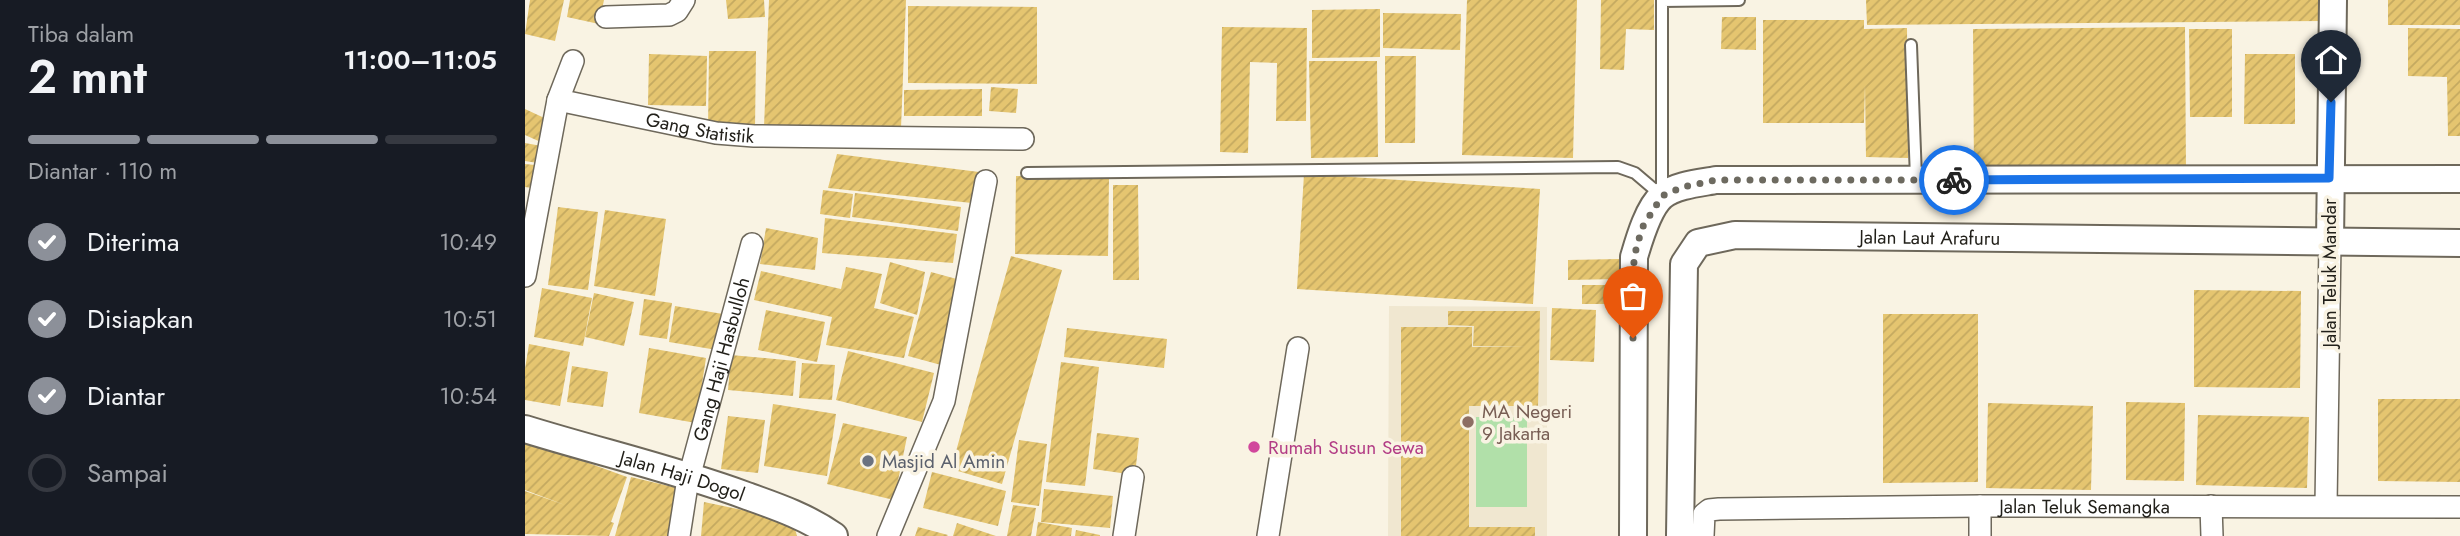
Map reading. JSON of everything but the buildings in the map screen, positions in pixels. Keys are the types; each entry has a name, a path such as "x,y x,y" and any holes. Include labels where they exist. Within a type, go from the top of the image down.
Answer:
{"street":[{"path":"606,17 669,15 677,11 684,0"},
{"name":"Jalan Teluk Mandar","path":"2326,505 2333,0"},
{"path":"525,276 558,100 573,61"},
{"name":"Gang Statistik","path":"558,100 716,133 754,136 1023,139"},
{"path":"1633,536 1634,257 1642,228 1662,196 1683,187 1716,180 2460,179"},
{"path":"888,536 944,401 986,181"},
{"name":"Jalan Laut Arafuru","path":"1680,536 1684,264 1698,243 1735,235 2460,243"},
{"name":"Gang Haji Hasbulloh","path":"679,536 691,475 752,244"},
{"path":"1268,536 1298,348"},
{"name":"Jalan Haji Dogol","path":"525,429 599,452 691,475 803,516 834,536"},
{"path":"1124,536 1133,477"},
{"path":"1980,506 1980,536"},
{"name":"Jalan Teluk Semangka","path":"1703,536 1704,514 1709,510 1980,506 2460,507"},
{"path":"2211,506 2212,536"}],"lane":[{"path":"1662,196 1662,1 1739,0"},
{"path":"1911,45 1916,180"},
{"path":"1027,173 1618,167 1635,173 1662,196"}],"shaded area":[{"name":"MA Negeri 9 Jakarta","path":"1389,306 1547,307 1547,536 1388,536"}],"green space":[{"path":"1476,417 1527,417 1527,507 1476,507"}],"way so far":[{"path":"1633,338 1634,257 1642,228 1662,196 1683,187 1716,180 1954,180"}],"place":[{"name":"MA Negeri 9 Jakarta","path":"1468,422"},
{"name":"Rumah Susun Sewa","path":"1254,447"},
{"name":"Masjid Al Amin","path":"868,461"}],"route":[{"path":"1954,180 2329,178 2331,102"}]}
